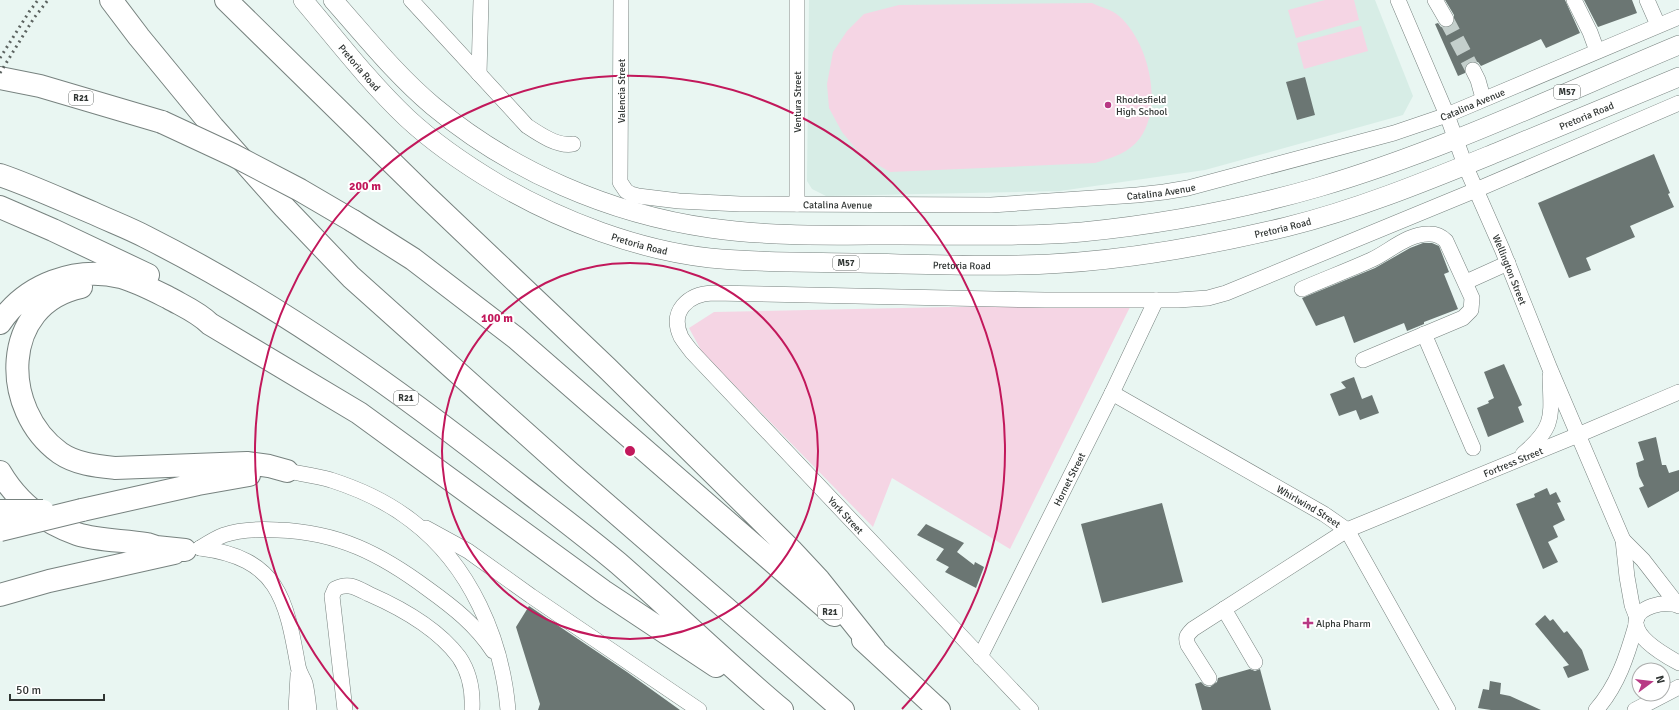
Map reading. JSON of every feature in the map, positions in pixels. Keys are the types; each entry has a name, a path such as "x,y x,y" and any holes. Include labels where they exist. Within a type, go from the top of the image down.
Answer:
{"highway":[{"path":"111,0 139,37 213,127 351,277 570,473 843,710"},
{"path":"226,0 425,195 573,335 791,550 819,580 875,650"},
{"name":"R21","path":"0,78 40,86 162,122 233,155 300,190 413,259 516,338 875,650 938,710"},
{"name":"R21","path":"0,175 29,185 144,236 239,287 311,332 413,403 604,552 689,626 740,675 782,710"},
{"path":"0,207 128,265 183,294 241,328 317,377 340,394 359,413"},
{"path":"0,323 14,306 29,293 43,285 75,275 93,273 121,278 153,290 193,311 210,324 359,413 603,591 708,661 740,675"},
{"path":"210,324 193,320 137,294 114,286 90,285 67,290 47,301 38,308 25,323 19,334 12,355 11,369 15,398 24,417 48,445 60,454 93,466 115,468 247,463 269,466 287,471"},
{"path":"0,530 198,484 248,475 287,471"},
{"path":"0,472 8,485 30,508 52,523 77,534 147,544 156,547 193,549"},
{"path":"0,511 82,510"},
{"path":"0,595 49,581 193,549"},
{"path":"0,584 49,581"}],"main road":[{"name":"Pretoria Road","path":"303,0 380,90 408,119 434,141 467,165 526,200 614,236 662,249 706,257 758,262 1020,265 1088,260 1150,253 1226,240 1290,226 1397,192 1679,77"},
{"name":"M57","path":"333,0 382,56 426,100 484,144 525,168 559,185 588,197 655,217 710,228 748,232 841,235 1006,235 1080,232 1187,217 1271,200 1371,170 1456,139 1679,45"}],"street":[{"path":"410,0 527,126 546,138 564,144 573,144"},
{"path":"479,74 481,0"},
{"name":"Valencia Street","path":"620,182 621,0"},
{"name":"Ventura Street","path":"797,0 797,204"},
{"name":"Wellington Street","path":"1398,0 1447,115 1465,165 1623,540 1632,605 1640,633 1658,650 1679,663"},
{"path":"1435,0 1446,19"},
{"path":"1574,0 1597,50"},
{"path":"1648,0 1658,25"},
{"name":"Catalina Avenue","path":"620,182 631,194 679,201 740,204 926,206 991,204 1164,192 1188,188 1304,158 1394,133 1447,115 1483,98 1679,17"},
{"path":"1473,70 1478,80 1483,98"},
{"path":"1156,300 1196,299 1218,296 1476,190 1679,103"},
{"path":"1302,289 1371,260 1410,239 1430,234 1441,237 1446,241 1472,298 1471,310 1463,318 1363,360"},
{"path":"1466,282 1508,264"},
{"name":"York Street","path":"1031,710 692,352 681,336 678,319 680,312 684,304 696,295 712,293 1156,300"},
{"name":"Hornet Street","path":"980,657 1112,393 1156,300"},
{"path":"1424,334 1472,448"},
{"path":"1516,460 1542,436 1550,423 1550,369"},
{"name":"Fortress Street","path":"1209,678 1188,645 1186,639 1187,635 1193,629 1347,530 1679,392"},
{"name":"Whirlwind Street","path":"1112,393 1324,514 1347,530 1448,710"},
{"path":"287,471 331,480 384,503 413,521 441,535 468,551 531,596 699,710"},
{"path":"413,521 443,550 474,595 495,641 502,667 508,710"},
{"path":"193,549 222,536 238,531 259,529 313,533 347,542 367,550 395,565 464,615 483,637 502,667 500,710"},
{"name":"Wellington Street","path":"1623,540 1643,560 1678,605"},
{"path":"193,549 215,550 242,559 254,565 267,576 277,589 287,613 299,672 306,687 309,710"},
{"path":"345,710 332,593 337,588 349,586 391,603 417,620 452,649 459,658 468,676 472,690 472,710"},
{"name":"Wellington Street","path":"1636,621 1641,612 1656,605 1678,605"},
{"path":"1224,609 1255,662"},
{"path":"1596,710 1612,689 1621,672 1636,621"},
{"path":"296,710 297,682 299,672"},
{"path":"1635,710 1679,687"}],"shaded area":[{"name":"Rhodesfield High School","path":"809,0 1375,0 1413,96 1403,115 1205,170 1060,191 826,196 812,189 807,181"},
{"path":"1325,0 1354,0 1359,20 1296,38 1288,10"},
{"path":"1092,3 1110,10 1119,16 1129,27 1138,41 1145,57 1152,91 1151,109 1147,124 1140,138 1131,148 1114,157 1095,163 890,172 861,155 842,132 829,108 827,84 833,52 847,31 864,14 899,5"},
{"path":"1361,26 1368,51 1304,69 1297,43"},
{"path":"1132,303 1010,549 892,478 873,527 702,352 689,328 714,312"}],"building":[{"path":"1445,0 1565,0 1580,33 1546,48 1541,39 1481,66 1478,62 1469,62 1465,65 1465,73 1458,76 1435,24 1438,23 1441,27 1446,28 1451,27 1454,23 1454,15"},
{"path":"1584,0 1632,0 1637,13 1598,27"},
{"path":"1305,77 1315,115 1297,120 1286,82"},
{"path":"1654,154 1670,193 1668,194 1674,207 1630,226 1635,237 1586,258 1591,270 1569,278 1538,203"},
{"path":"1423,243 1432,243 1439,246 1449,272 1444,274 1458,309 1424,322 1424,324 1407,331 1404,323 1354,343 1344,316 1316,326 1302,298 1375,268 1410,248"},
{"path":"1504,364 1522,405 1518,407 1524,422 1488,437 1477,408 1489,403 1488,401 1494,398 1484,372"},
{"path":"1354,377 1362,399 1372,395 1379,413 1360,420 1356,410 1339,416 1330,394 1346,388 1341,382"},
{"path":"1656,437 1662,465 1666,465 1669,473 1679,470 1679,491 1648,508 1639,488 1644,486 1639,476 1636,463 1644,460 1638,442"},
{"path":"1547,488 1550,495 1556,492 1561,502 1557,503 1565,520 1553,526 1558,537 1548,542 1558,562 1543,569 1516,504 1535,497 1534,494"},
{"path":"1162,503 1183,582 1102,603 1081,524"},
{"path":"926,524 964,543 957,552 974,565 975,562 984,567 976,588 945,572 949,567 936,560 944,549 917,535"},
{"path":"529,606 627,672 680,710 538,710 540,704 516,627"},
{"path":"1545,615 1550,621 1553,619 1564,633 1567,631 1582,650 1589,670 1568,678 1563,667 1569,665 1535,624"},
{"path":"1250,669 1255,671 1260,669 1271,710 1202,710 1195,684 1201,682 1205,686 1210,687 1217,682 1218,678"},
{"path":"1490,681 1501,683 1500,694 1510,696 1541,710 1491,710 1478,708 1483,689 1489,690"}],"tunnel":[{"path":"1446,19 1473,70"}],"railway":[{"path":"0,58 38,0"},
{"path":"0,73 34,18 48,0"}],"place":[{"name":"Rhodesfield High School","path":"1108,105"},
{"name":"Alpha Pharm","path":"1308,623"}]}
